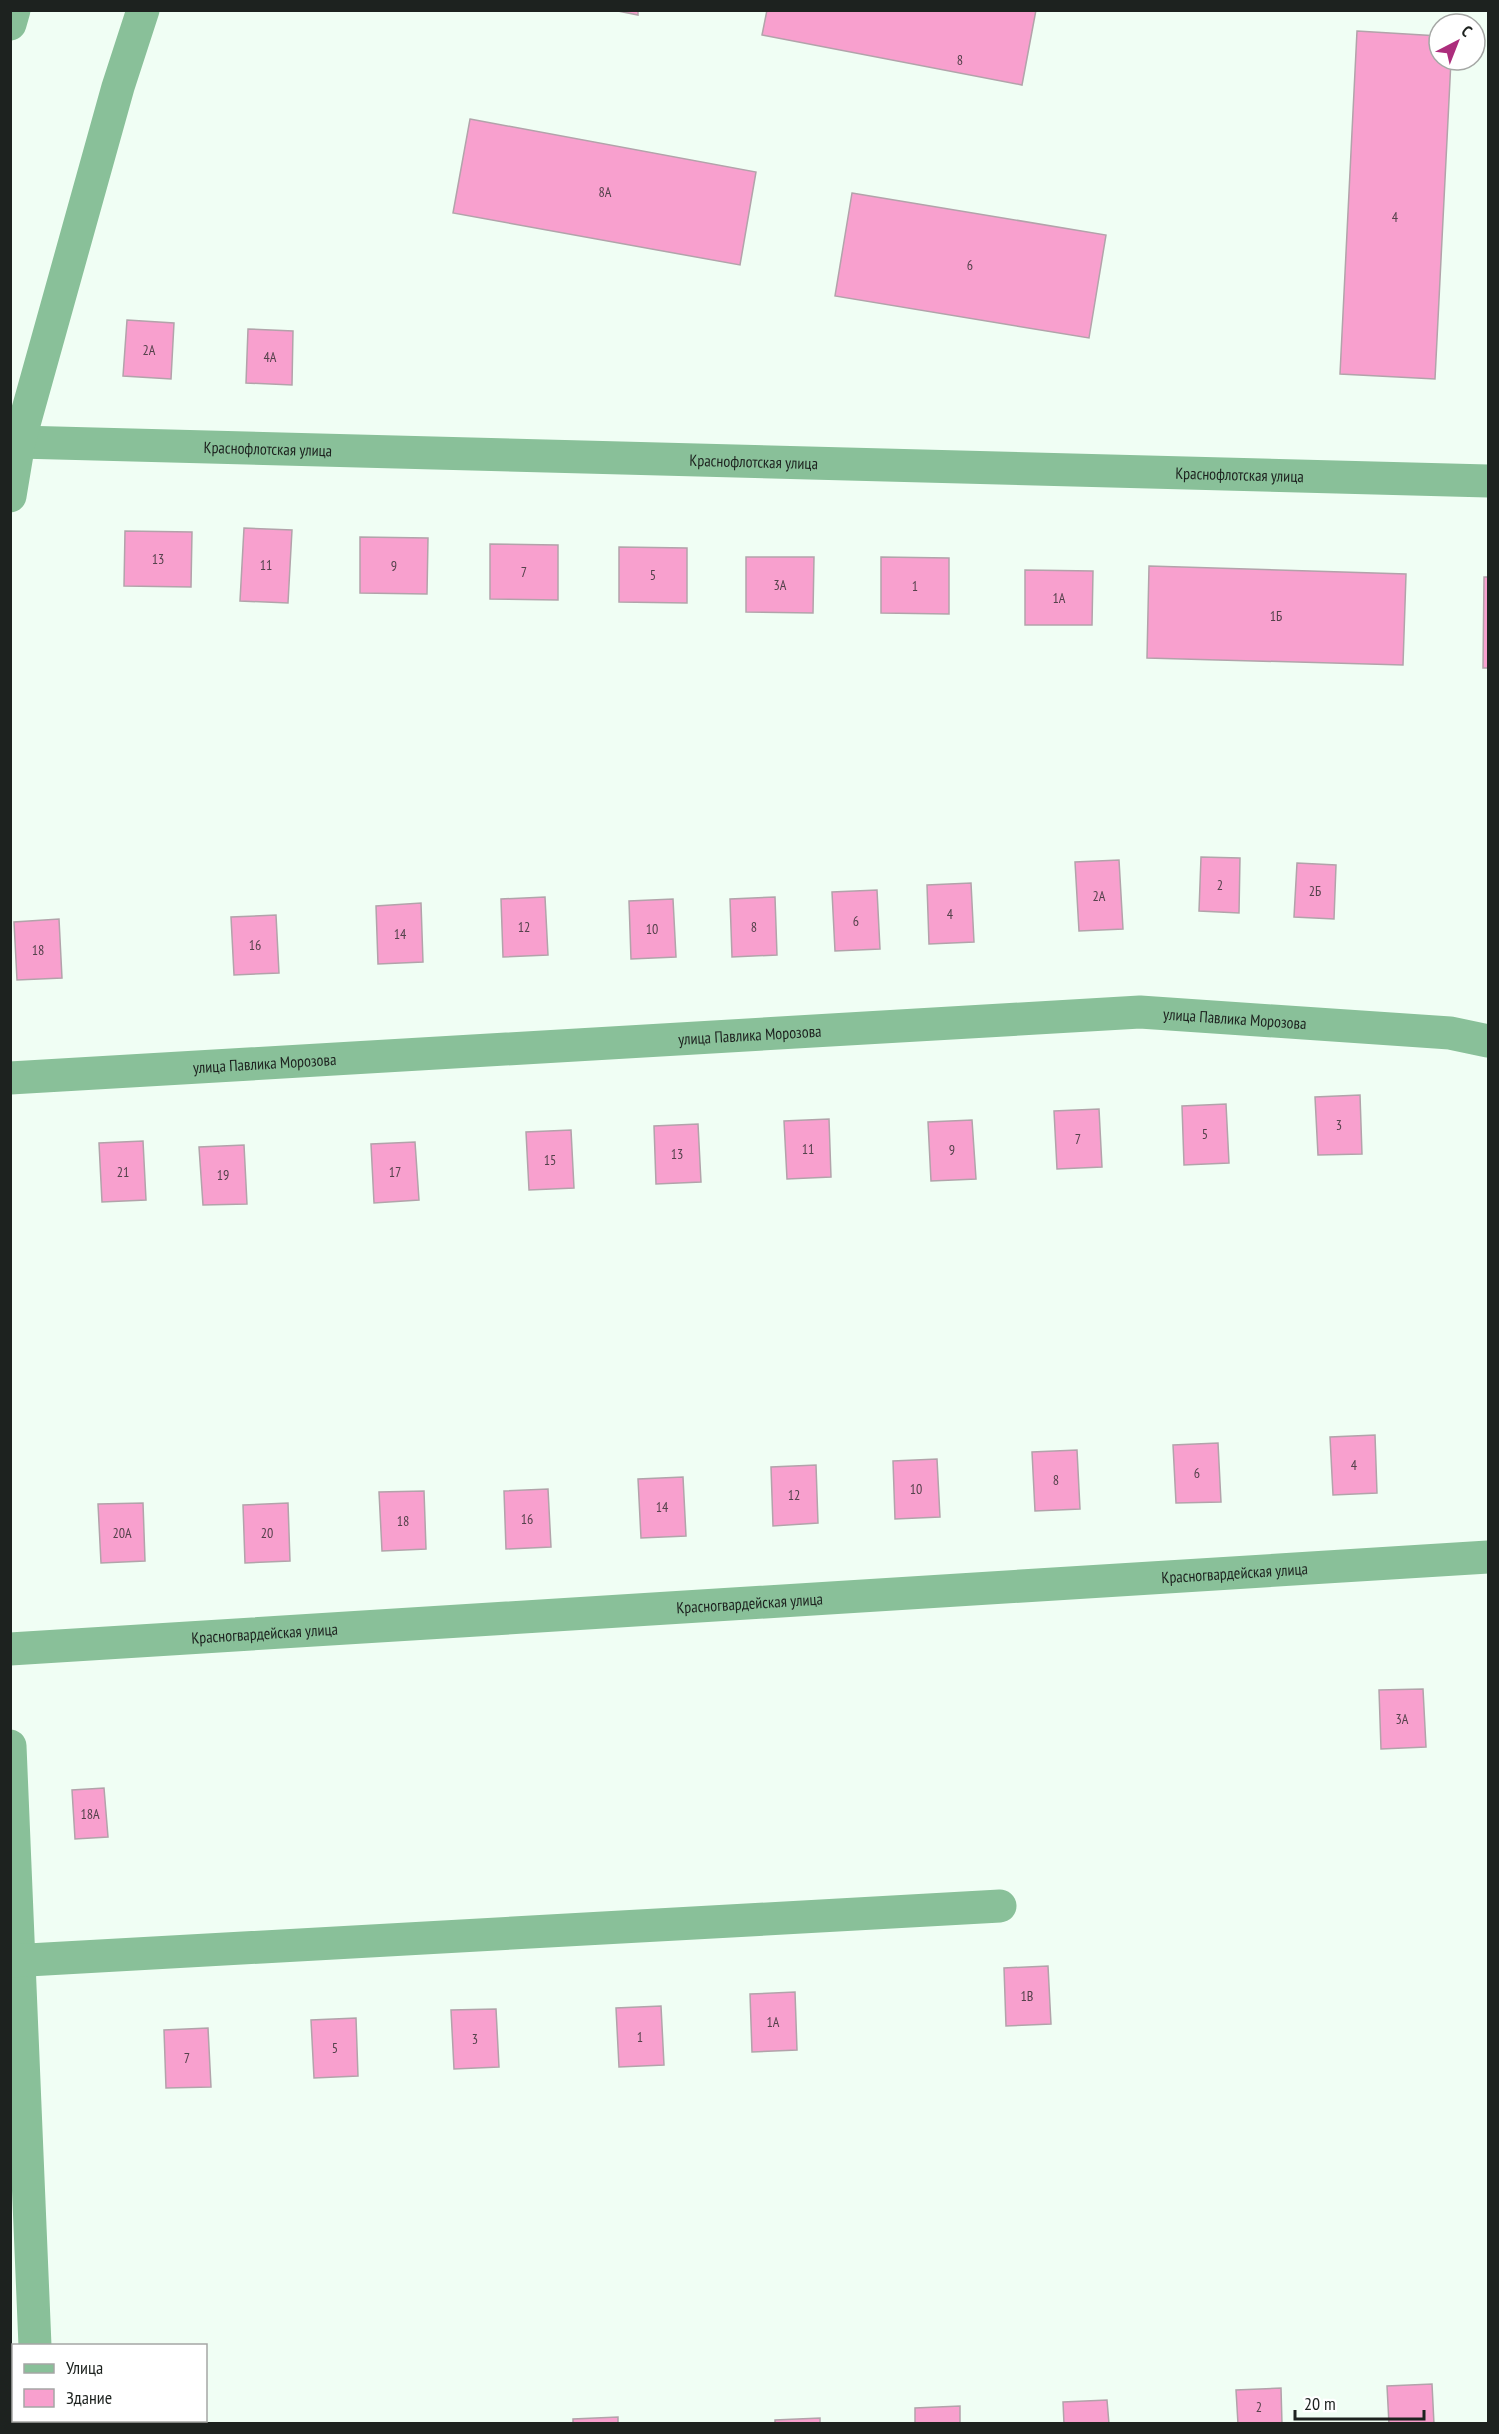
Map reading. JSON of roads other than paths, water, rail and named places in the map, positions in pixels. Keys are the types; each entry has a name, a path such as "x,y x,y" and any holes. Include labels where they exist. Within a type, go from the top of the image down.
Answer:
{"street":[{"path":"10,24 14,10"},
{"path":"10,496 19,442 115,98 143,10"},
{"name":"Краснофлотская улица","path":"19,442 1488,481"},
{"name":"улица Павлика Морозова","path":"10,1078 1140,1012 1450,1033 1488,1041"},
{"name":"Красногвардейская улица","path":"10,1649 1488,1557"},
{"path":"10,1746 15,1961 34,2344"},
{"path":"15,1961 1000,1906"}]}
